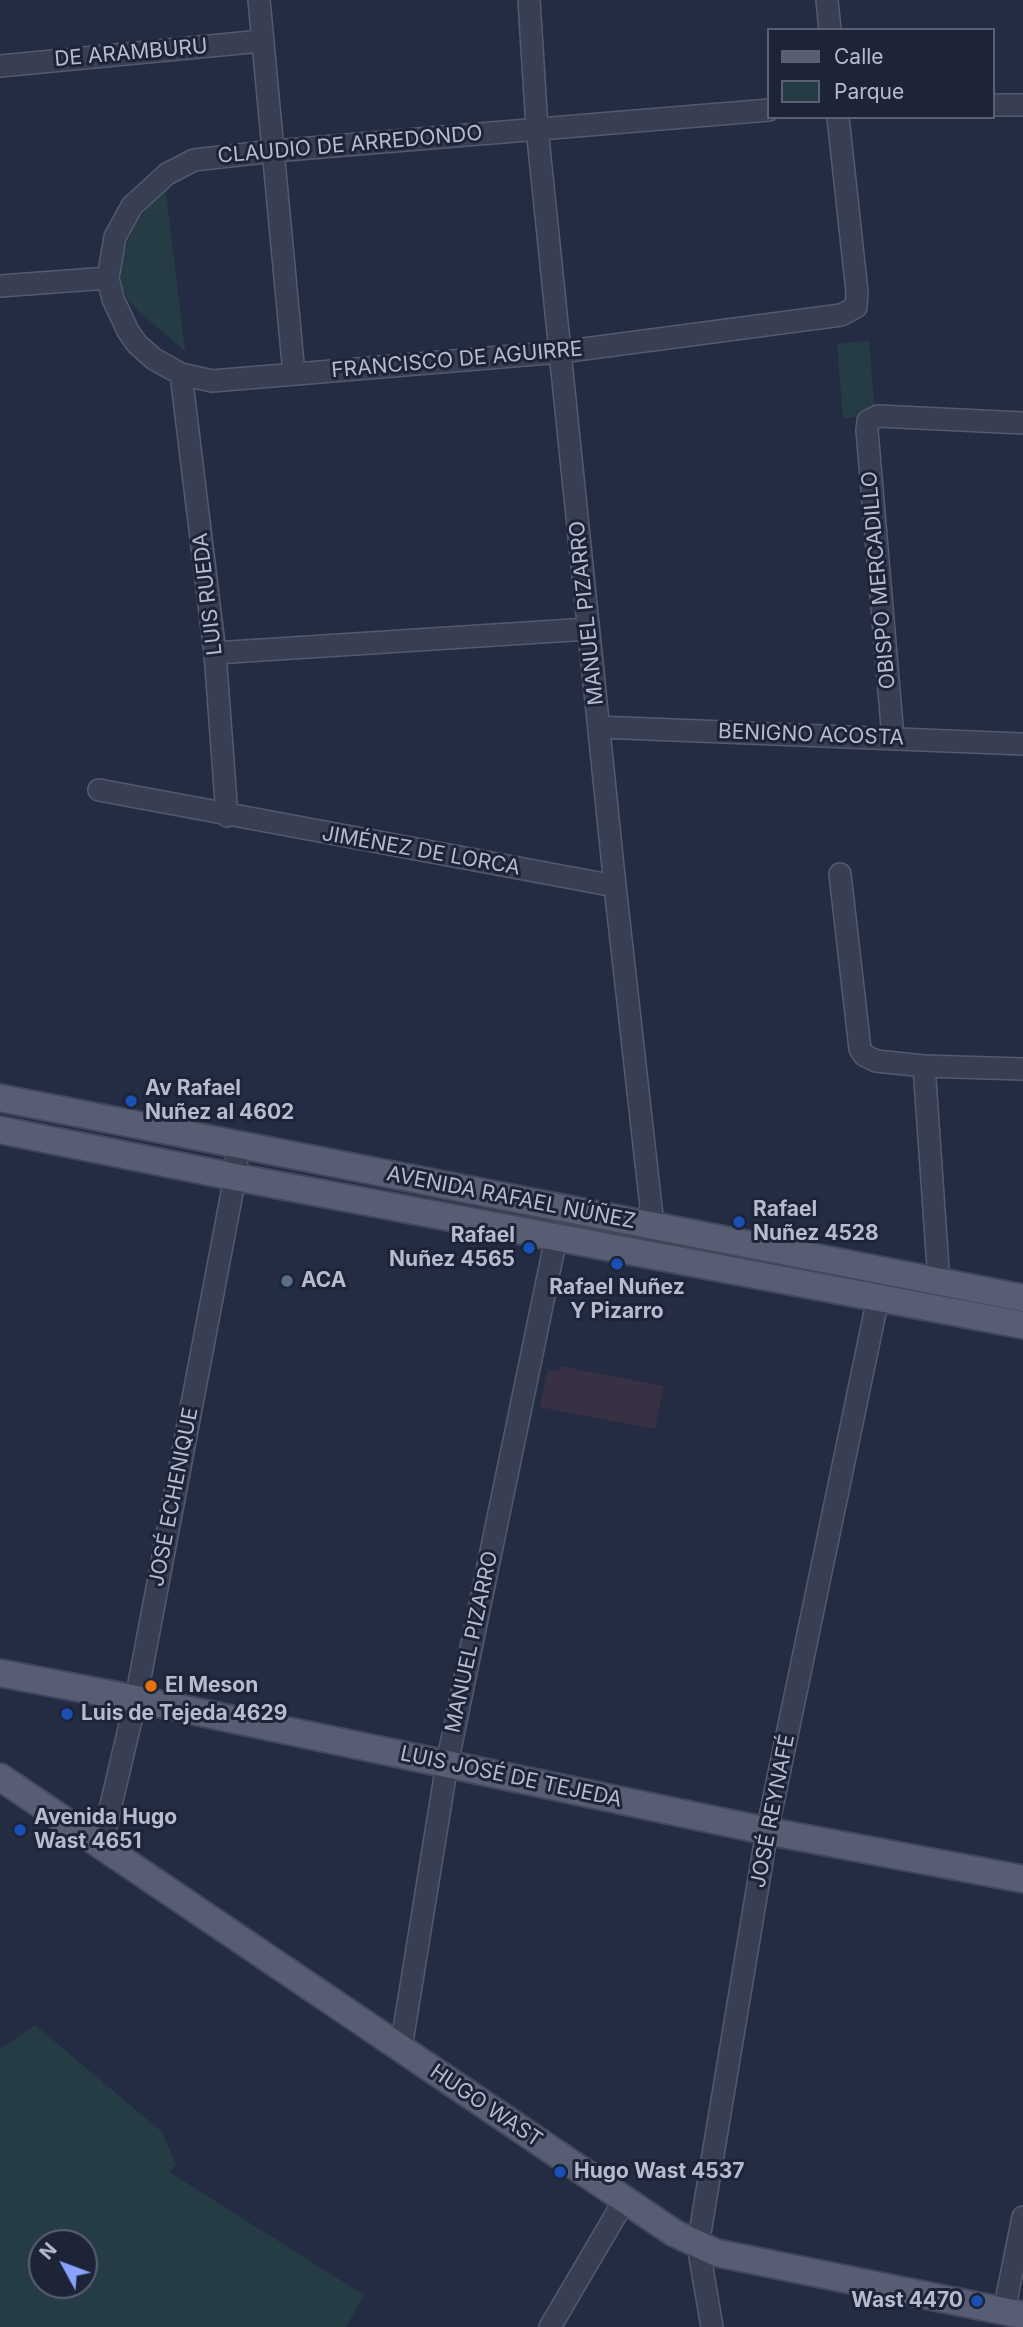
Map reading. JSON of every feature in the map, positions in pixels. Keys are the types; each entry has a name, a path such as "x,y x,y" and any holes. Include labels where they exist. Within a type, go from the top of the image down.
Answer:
{"main road":[{"name":"AVENIDA RAFAEL NÚÑEZ","path":"0,1098 1023,1298"},
{"name":"AVENIDA RAFAEL NÚÑEZ","path":"0,1130 235,1177 1023,1325"},
{"name":"LUIS JOSÉ DE TEJEDA","path":"0,1673 768,1831 1023,1879"},
{"name":"HUGO WAST","path":"0,1777 674,2233 717,2253 1014,2313"}],"street":[{"path":"259,0 294,374"},
{"name":"MANUEL PIZARRO","path":"529,0 537,128 653,1226"},
{"path":"827,0 830,28"},
{"name":"DE ARAMBURU","path":"0,66 262,41"},
{"path":"995,105 1023,105"},
{"name":"CLAUDIO DE ARREDONDO","path":"108,278 115,237 132,206 167,174 194,160 537,128 768,110"},
{"name":"FRANCISCO DE AGUIRRE","path":"108,278 113,299 137,344 154,359 181,374 212,381 561,352 841,315 856,307 857,292 838,119"},
{"path":"0,286 108,278"},
{"name":"LUIS RUEDA","path":"181,374 215,653 227,816"},
{"name":"OBISPO MERCADILLO","path":"893,738 866,430 868,421 878,416 1023,423"},
{"path":"215,653 588,629"},
{"name":"BENIGNO ACOSTA","path":"599,727 1023,744"},
{"name":"JIMÉNEZ DE LORCA","path":"99,790 227,816 615,886"},
{"path":"840,874 860,1049 864,1055 876,1061 924,1066 1023,1069"},
{"path":"924,1066 939,1282"},
{"name":"JOSÉ ECHENIQUE","path":"101,1847 135,1699 235,1177 238,1145"},
{"name":"MANUEL PIZARRO","path":"401,2048 447,1764 556,1238"},
{"name":"JOSÉ REYNAFÉ","path":"712,2327 698,2245 768,1831 878,1298"},
{"path":"550,2327 624,2201"},
{"path":"1014,2313 1023,2217"}],"shaded area":[{"path":"560,1366 664,1386 655,1429 540,1407 548,1369 559,1371"}],"green space":[{"path":"166,192 185,351 139,312 128,300 121,285 121,264 128,240 154,200"},
{"path":"869,341 875,416 843,418 837,344"},
{"path":"35,2025 162,2132 176,2165 169,2172 364,2295 346,2327 0,2327 0,2049"}],"place":[{"name":"Av Rafael Nuñez al 4602","path":"131,1101"},
{"name":"Rafael Nuñez 4528","path":"739,1222"},
{"name":"Rafael Nuñez 4565","path":"529,1248"},
{"name":"Rafael Nuñez Y Pizarro","path":"617,1264"},
{"name":"ACA","path":"287,1281"},
{"name":"El Meson","path":"151,1686"},
{"name":"Luis de Tejeda 4629","path":"67,1714"},
{"name":"Avenida Hugo Wast 4651","path":"20,1830"},
{"name":"Hugo Wast 4537","path":"560,2172"},
{"name":"Wast 4470","path":"977,2301"}]}
